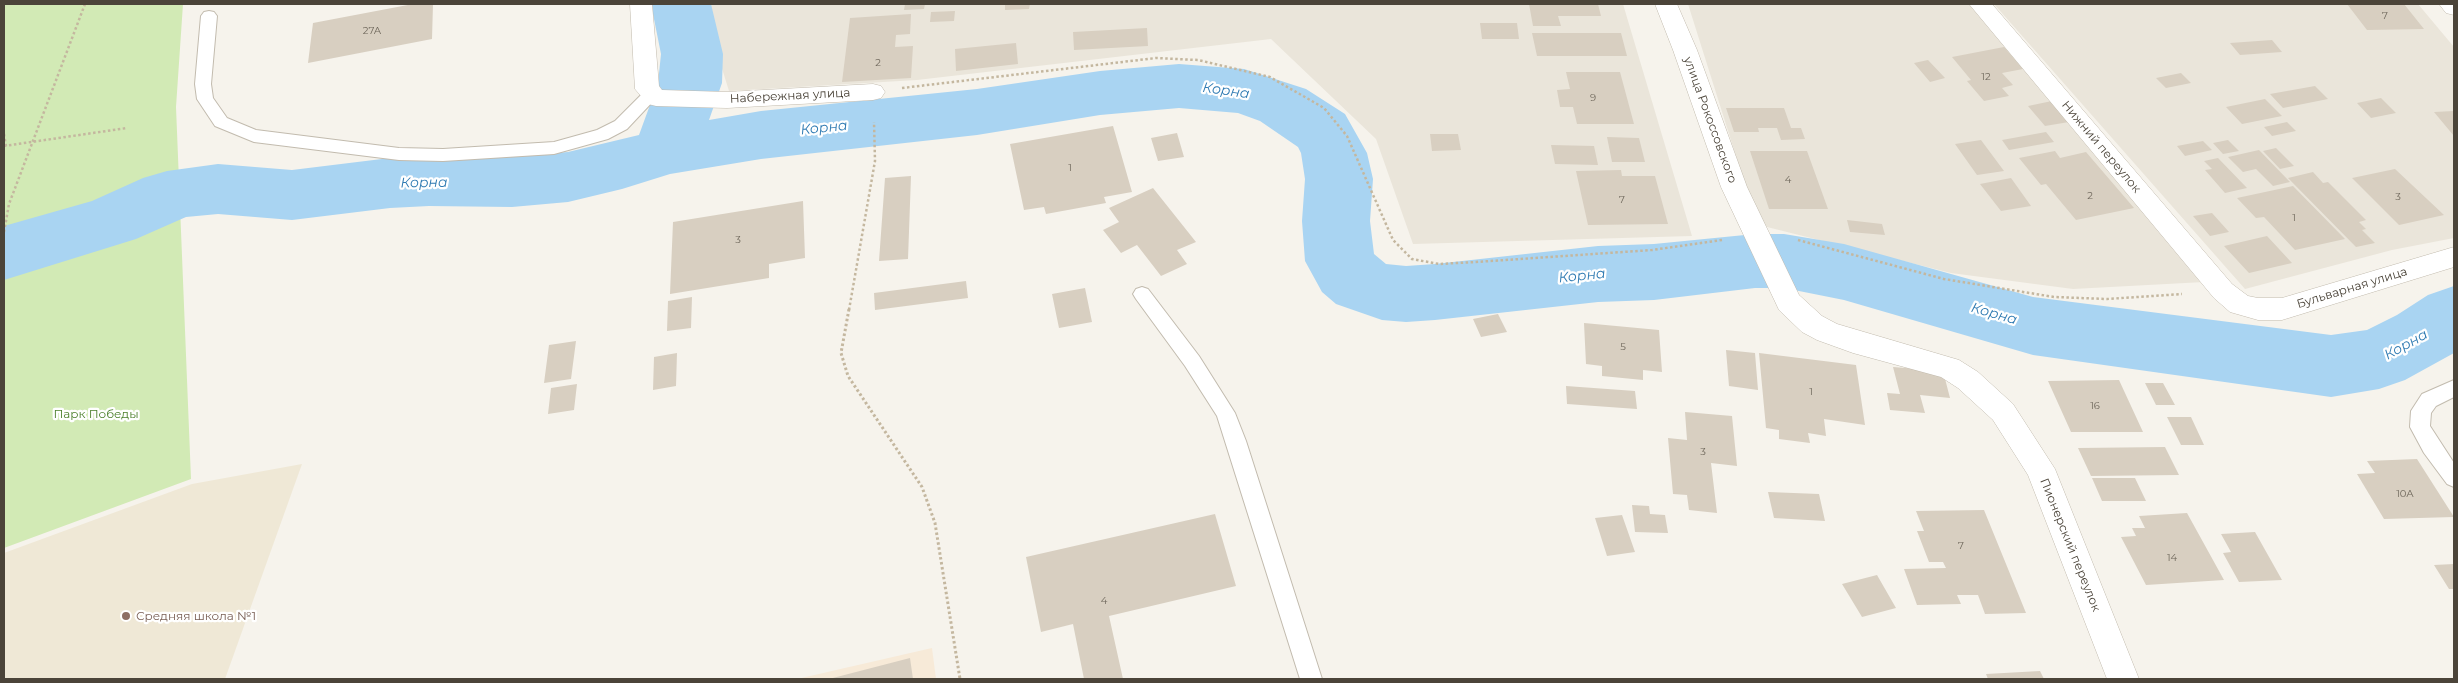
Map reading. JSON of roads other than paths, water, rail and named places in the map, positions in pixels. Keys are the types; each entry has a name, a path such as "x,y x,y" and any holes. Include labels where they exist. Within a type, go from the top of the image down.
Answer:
{"street":[{"path":"641,4 647,89 659,98"},
{"name":"улица Рокоссовского","path":"1666,4 1734,187 1780,286"},
{"name":"Нижний переулок","path":"1980,4 2223,291"},
{"path":"2450,4 2454,8"},
{"name":"Набережная улица","path":"659,98 707,100 874,92"},
{"name":"Бульварная улица","path":"2223,291 2240,304 2258,308 2282,309 2454,257"},
{"name":"Пионерский переулок","path":"1780,286 1798,312 1812,324 1852,342 1949,368 1968,380 2003,412 2022,439 2047,485 2123,679"}],"lane":[{"path":"208,16 202,84 205,99 221,122 254,136 400,154 443,155 554,148 602,136 659,98"},
{"path":"1142,294 1192,362 1225,413 1236,442 1311,679"},
{"path":"2454,388 2429,400 2421,411 2420,427 2454,478"}],"waterway":[{"path":"666,151 690,83 692,54 681,4"},
{"name":"Корна","path":"666,151 761,135 977,112 1100,93 1179,86 1244,91 1283,105 1322,131 1334,153 1339,179 1336,221 1340,261 1347,272 1361,284 1382,292 1406,294 1435,292 1598,274 1654,272 1755,261 1784,261 1844,272 2033,326 2073,333 2197,347 2331,366 2379,359 2423,336 2454,315"},
{"name":"Корна","path":"4,253 112,221 167,196 186,192 218,189 292,195 390,183 429,181 512,182 568,177 622,165 666,151"}],"place":[{"name":"Средняя школа №1","path":"126,616"}],"park label":[{"name":"Парк Победы","path":"96,414"}]}
